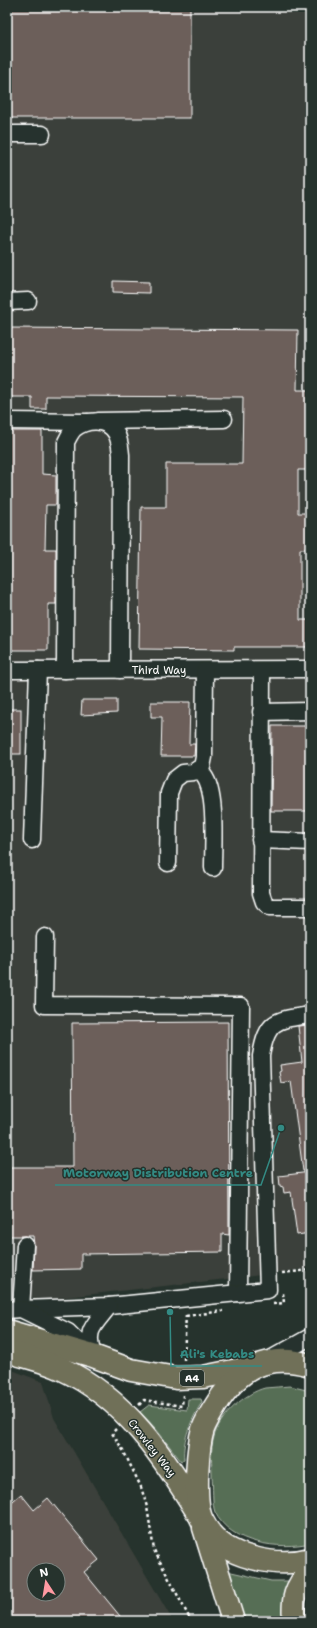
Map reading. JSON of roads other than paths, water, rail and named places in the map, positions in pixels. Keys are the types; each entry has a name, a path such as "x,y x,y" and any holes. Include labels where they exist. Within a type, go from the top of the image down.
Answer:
{"highway":[{"name":"A4","path":"7,1331 92,1356 131,1370 176,1378 221,1374 258,1365"},
{"name":"Crowley Way","path":"7,1351 62,1369 99,1392 128,1417 152,1444 172,1472 201,1519"},
{"path":"233,1621 201,1519 197,1497 199,1447 203,1429 222,1396 232,1383 258,1365 279,1361 293,1361 310,1365"},
{"path":"201,1519 214,1537 226,1547 242,1555 262,1560 282,1562 299,1562 310,1559"},
{"path":"294,1621 293,1610 295,1594 301,1581 310,1571"}],"street":[{"path":"7,134 42,134"},
{"path":"7,302 28,301"},
{"path":"7,421 92,422 224,419"},
{"path":"65,670 66,442 73,429 92,422 109,425 116,433 120,443 120,670"},
{"name":"Third Way","path":"7,670 310,669"},
{"path":"32,840 38,670"},
{"path":"168,863 169,793 174,780 183,773 193,772 202,767 204,757 205,670"},
{"path":"262,670 260,840 261,893 264,902 270,907 310,907"},
{"path":"261,712 310,711"},
{"path":"198,769 205,776 209,787 213,815 214,868"},
{"path":"260,840 310,842"},
{"path":"45,937 44,1006 241,1006 238,1293"},
{"path":"14,1310 109,1306 268,1290 261,1056 264,1039 273,1025 282,1019 310,1015"},
{"path":"14,1310 25,1245"},
{"path":"92,1356 89,1341 90,1331 109,1306"},
{"path":"14,1310 68,1332 92,1356"},
{"path":"258,1365 310,1337"}],"place":[{"name":"Motorway Distribution Centre","path":"281,1128"},
{"name":"Ali's Kebabs","path":"170,1312"}]}
